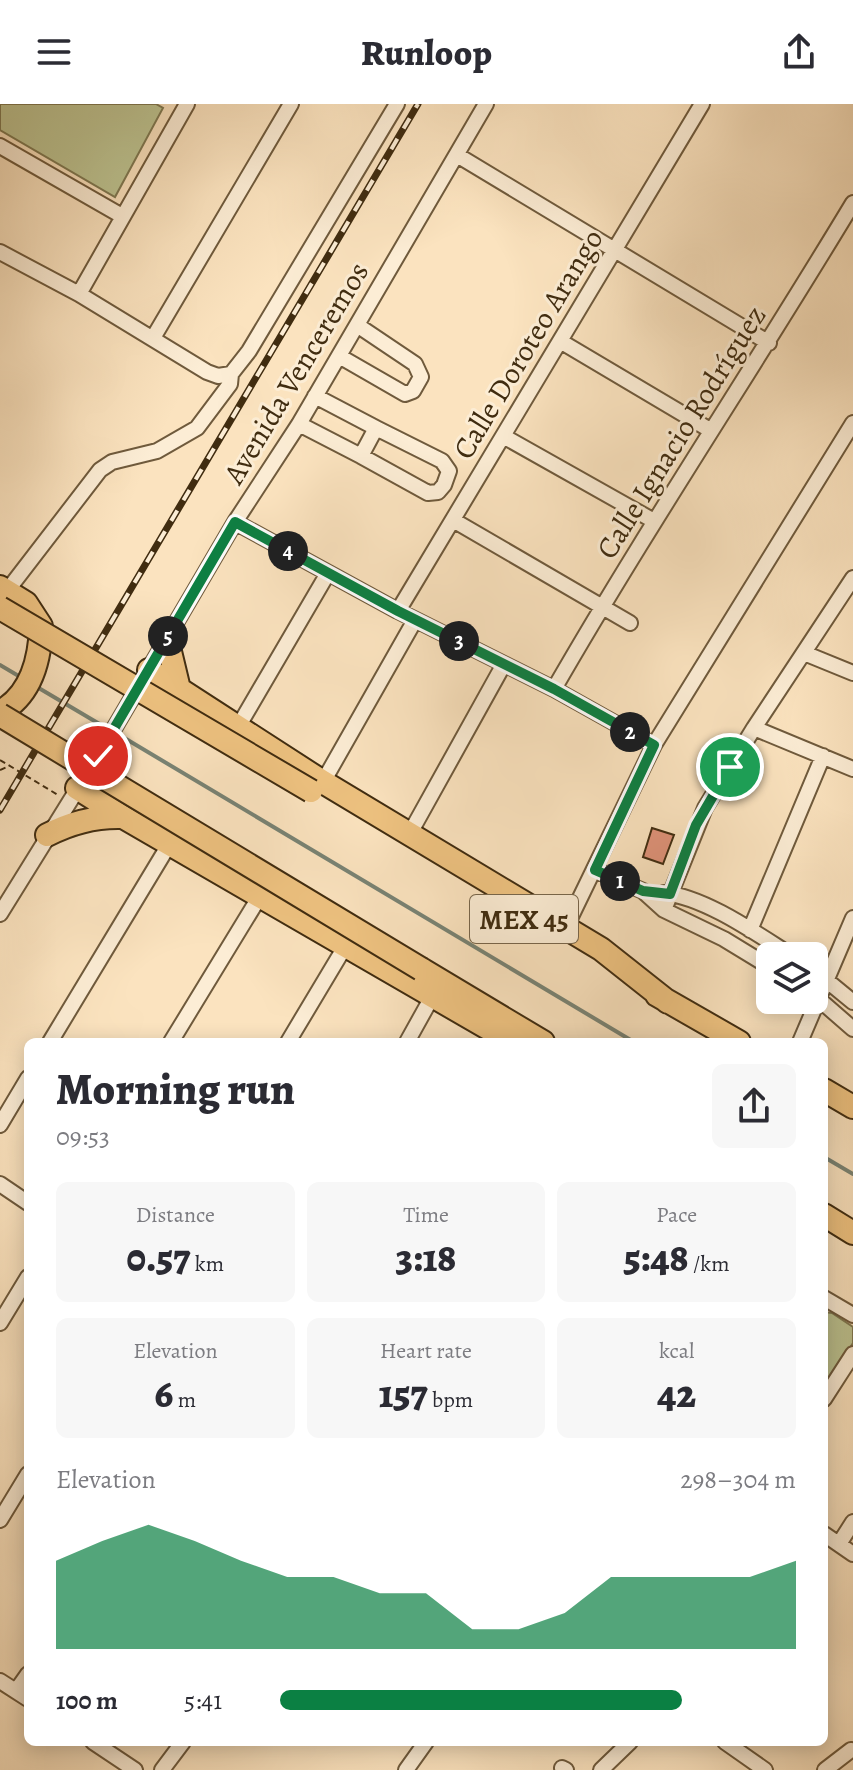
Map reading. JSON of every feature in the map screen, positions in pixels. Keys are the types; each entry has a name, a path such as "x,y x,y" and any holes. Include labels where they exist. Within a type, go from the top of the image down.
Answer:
{"highway":[{"path":"2,595 26,603 41,626 41,648 36,667 4,711 537,1038"},
{"name":"MEX 45","path":"2,595 732,1038"},
{"path":"167,639 179,689"},
{"path":"149,670 238,727 317,787 409,835 601,949 668,1002"},
{"path":"73,795 123,817 170,843 505,1038"},
{"path":"47,835 70,823 106,816 123,817"},
{"path":"828,1092 853,1107"},
{"path":"828,1217 853,1233"}],"street":[{"path":"153,338 291,104"},
{"path":"2,595 100,470 112,462 157,451 197,428 230,384 231,374 249,351 397,104"},
{"name":"Avenida Venceremos","path":"0,914 98,756 235,522 299,424 486,104"},
{"name":"Calle Doroteo Arango","path":"398,611 702,104"},
{"path":"79,294 183,105"},
{"path":"0,146 122,216"},
{"path":"457,155 769,343"},
{"name":"Calle Ignacio Rodríguez","path":"554,689 654,521 769,343 853,203"},
{"path":"0,252 79,294 207,372 218,376 231,374"},
{"path":"339,356 405,394 413,391 421,373 415,364 357,325"},
{"path":"560,341 710,430"},
{"path":"299,424 428,493 438,492 444,485 449,471 442,461 315,396"},
{"path":"566,927 654,745 853,423"},
{"path":"361,456 376,428"},
{"path":"503,436 654,521"},
{"path":"453,520 630,623"},
{"path":"235,522 415,620 554,689 654,745"},
{"path":"238,727 328,573"},
{"path":"664,910 705,808 853,578"},
{"path":"317,787 415,620"},
{"path":"804,653 853,673"},
{"path":"409,835 504,664"},
{"path":"754,728 853,769"},
{"path":"750,930 823,756"},
{"path":"52,1038 170,843"},
{"path":"595,870 643,891 670,894 705,907 769,942"},
{"path":"643,891 664,910 756,958"},
{"path":"173,1038 260,896"},
{"path":"853,918 828,979 853,1002"},
{"path":"290,1038 346,945"},
{"path":"409,1038 432,997"},
{"path":"828,1007 853,1029"},
{"path":"801,1038 810,1014"},
{"path":"0,1125 24,1085"},
{"path":"0,1184 24,1200"},
{"path":"0,1323 24,1284"},
{"path":"828,1300 853,1315"},
{"path":"828,1393 853,1354"},
{"path":"0,1520 24,1481"},
{"path":"839,1544 853,1522"},
{"path":"828,1537 853,1554"},
{"path":"0,1681 22,1695"},
{"path":"99,1746 135,1770"},
{"path":"162,1770 180,1746"},
{"path":"406,1770 423,1746"},
{"path":"601,1770 626,1746"},
{"path":"731,1746 765,1770"},
{"path":"825,1770 851,1750"}],"path":[{"path":"0,760 73,795"},
{"path":"0,770 9,766"}],"green space":[{"path":"0,104 156,104 163,108 115,197 0,130"},
{"path":"828,1312 853,1327 853,1343 828,1382"}],"building":[{"path":"652,828 674,835 663,864 643,857"}],"waterway":[{"path":"0,665 22,678"},
{"path":"37,687 108,729"},
{"path":"116,733 627,1038"},
{"path":"828,1159 853,1174"}],"railway":[{"path":"0,810 418,104"}],"route":[{"path":"98,756 235,522 398,611 554,689 654,745 595,870 643,891 670,894 696,825 730,767"}]}
